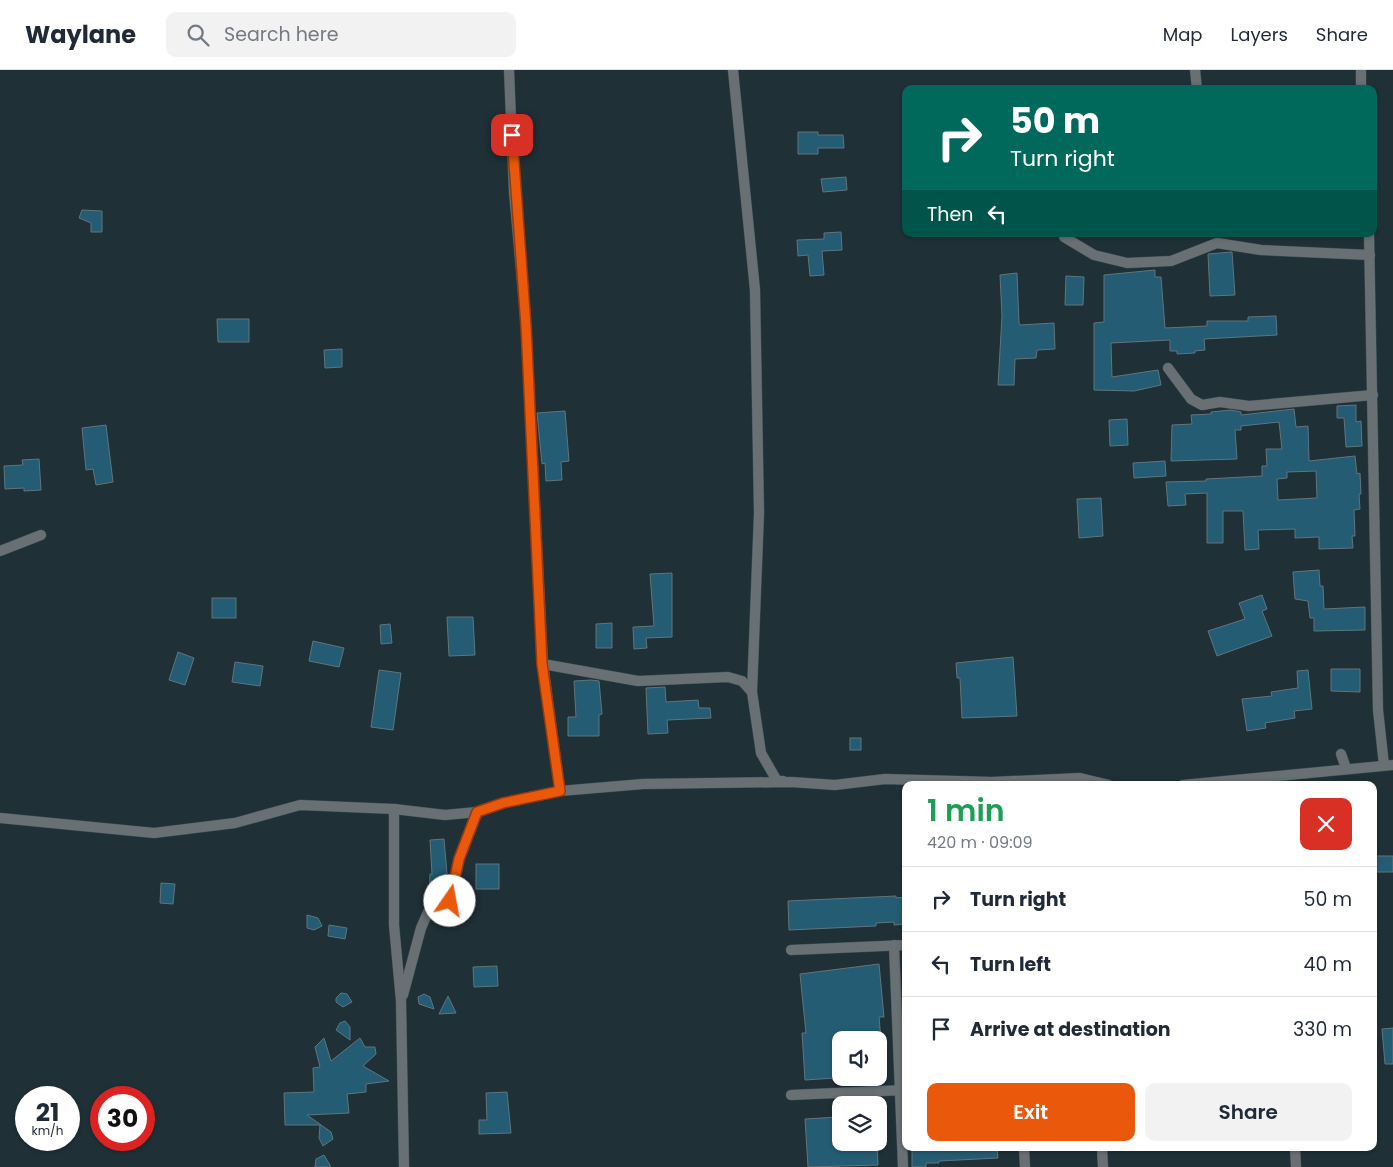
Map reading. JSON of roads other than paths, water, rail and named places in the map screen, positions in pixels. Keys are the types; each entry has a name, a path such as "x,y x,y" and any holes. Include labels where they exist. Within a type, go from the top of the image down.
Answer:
{"street":[{"path":"509,70 514,192 526,326 542,664 560,791"},
{"path":"734,70 755,290 759,513 752,692 761,753 777,781 834,785 884,779 956,781"},
{"path":"1195,70 1197,85"},
{"path":"1361,70 1361,85"},
{"path":"1064,237 1094,255 1127,263 1171,261 1216,239 1261,250 1370,255"},
{"path":"1274,781 1346,768 1388,765 1378,710 1372,435 1374,395 1369,237"},
{"path":"1168,368 1191,399 1202,405 1220,402 1249,406 1374,395"},
{"path":"0,551 41,535"},
{"path":"542,664 638,681 728,677 742,681 752,692"},
{"path":"1341,754 1346,768"},
{"path":"1014,781 1080,778 1092,781"},
{"path":"0,818 154,833 235,823 300,805 394,809 445,815 477,812 503,803 560,791 643,784 791,782"},
{"path":"394,809 394,925 401,1001 404,1167"},
{"path":"401,1001 421,928 432,903 450,901 459,859 477,812"},
{"path":"894,945 902,1074"},
{"path":"791,950 902,945"},
{"path":"791,1095 902,1090"},
{"path":"903,1151 903,1167"},
{"path":"1024,1151 1025,1167"},
{"path":"1102,1151 1103,1167"},
{"path":"1295,1151 1296,1167"}]}
